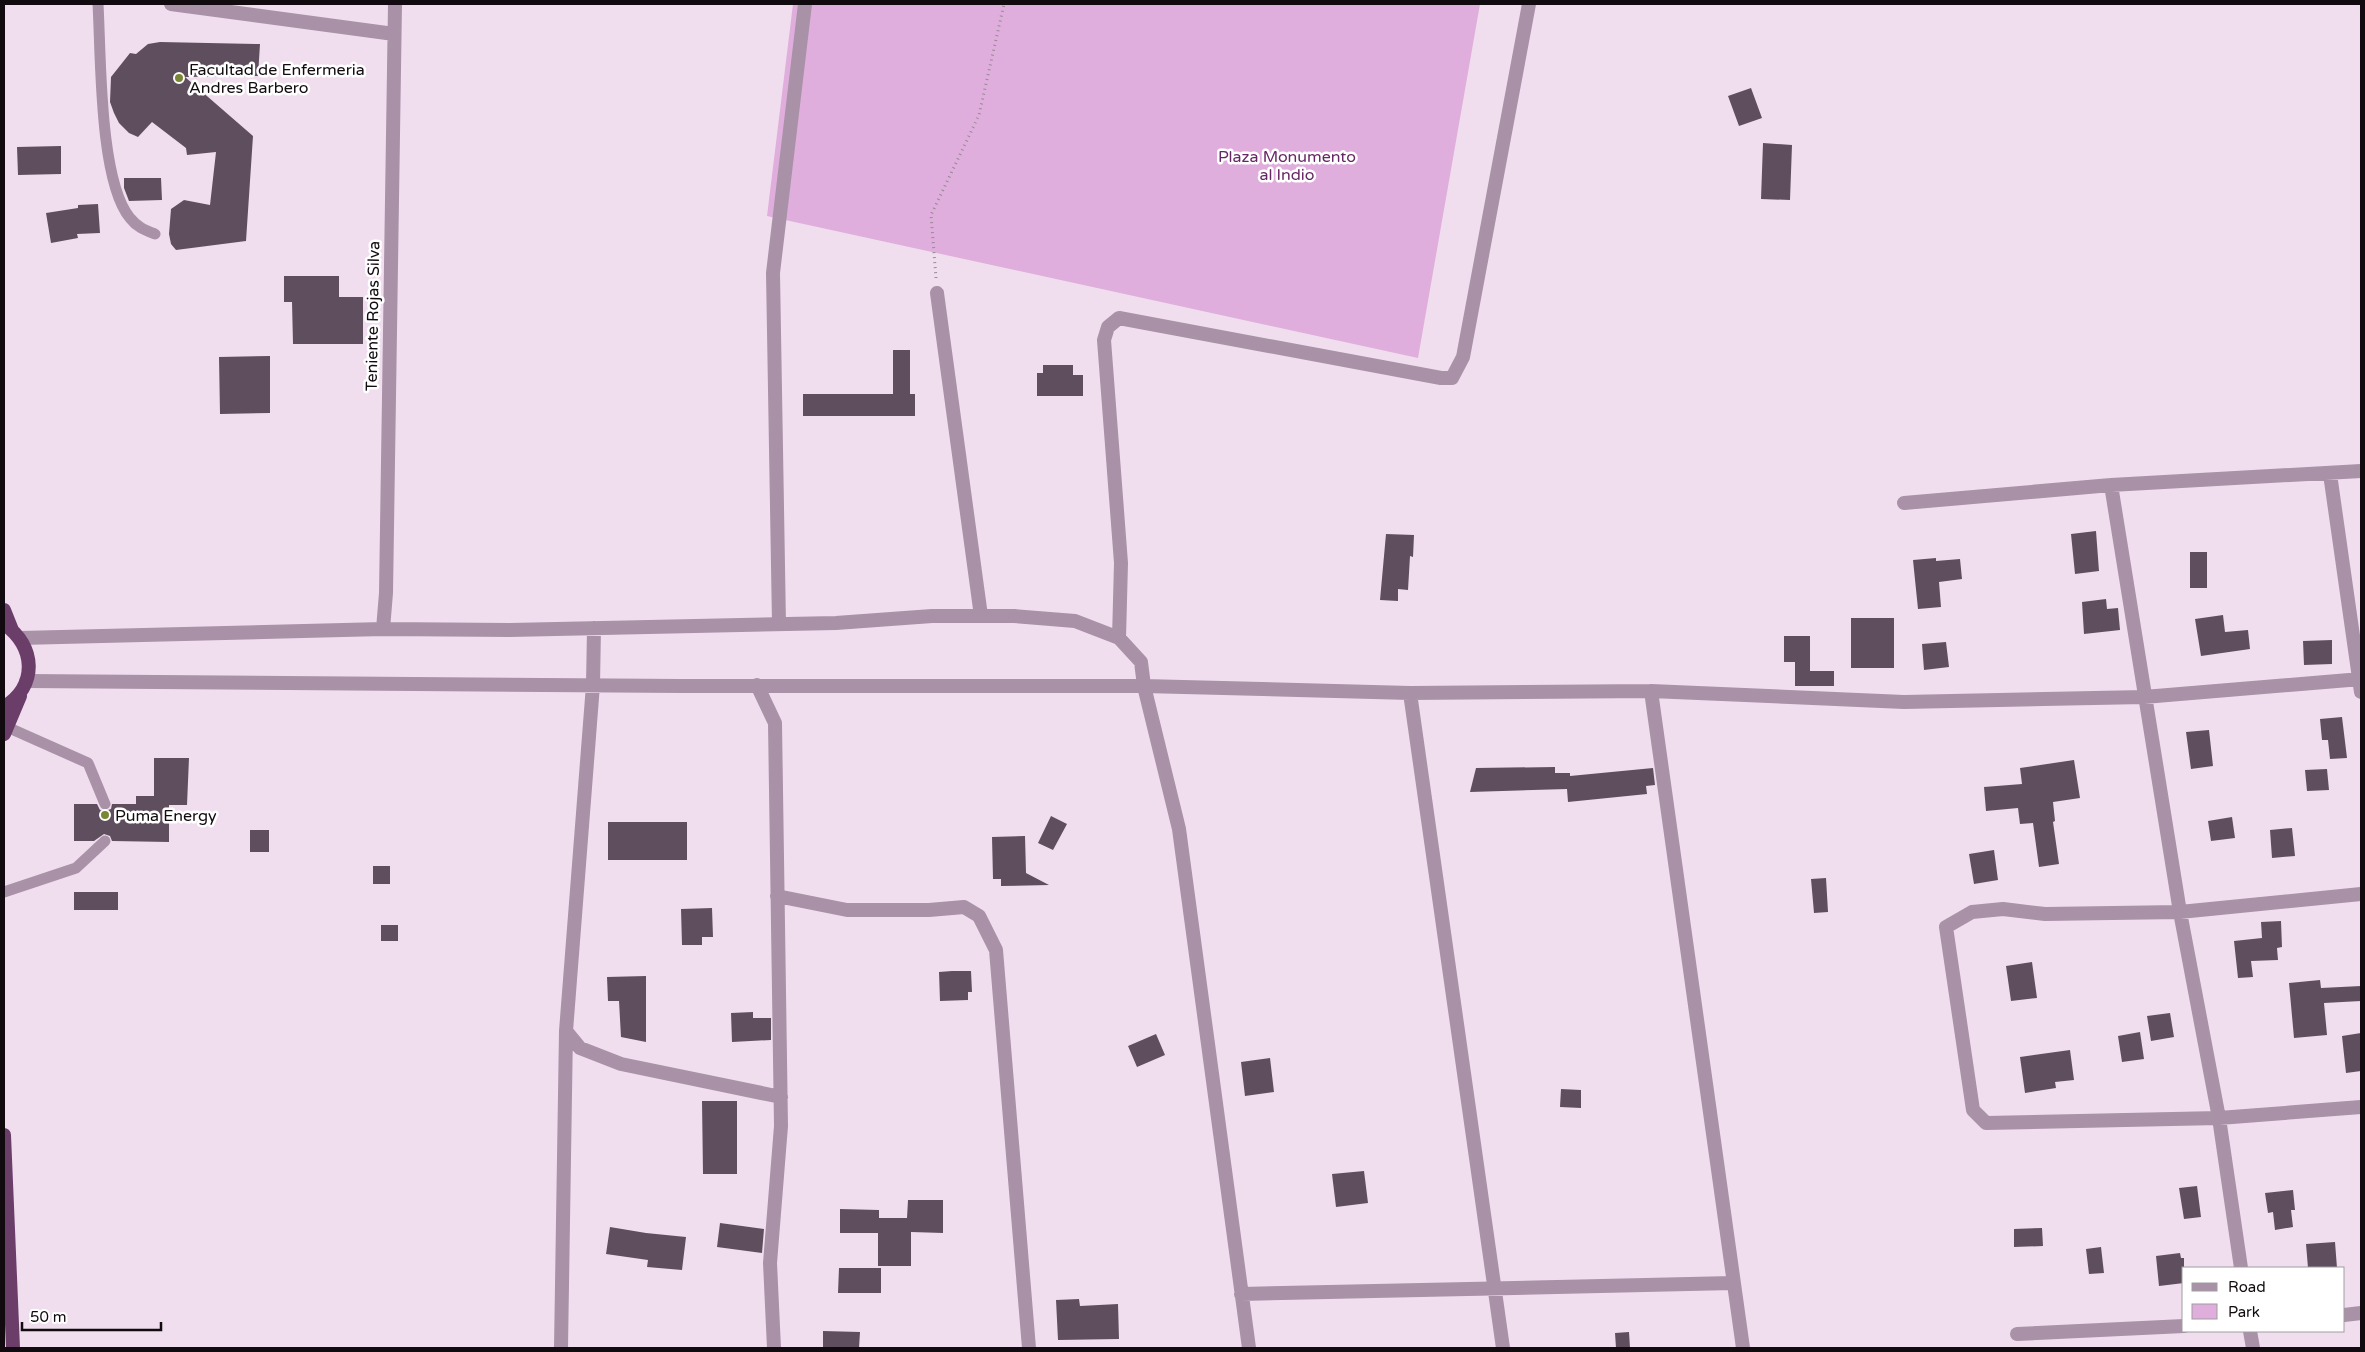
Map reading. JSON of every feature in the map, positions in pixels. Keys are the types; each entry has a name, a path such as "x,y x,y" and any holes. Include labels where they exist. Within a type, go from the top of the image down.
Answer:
{"highway":[{"path":"4,610 12,631 28,658 24,686 5,731"},
{"path":"4,707 24,686"},
{"path":"4,1135 7,1296 13,1348"}],"street":[{"path":"170,4 394,34"},
{"name":"Teniente Rojas Silva","path":"383,629 386,583 395,4"},
{"path":"780,624 774,273 805,4"},
{"path":"1119,638 1121,563 1104,340 1108,327 1119,318 1441,378 1452,378 1463,357 1529,4"},
{"path":"937,293 981,616"},
{"path":"1904,503 2111,485 2361,471"},
{"path":"24,686 1144,686 1410,693 1651,692 1904,702 2144,697 2361,684 2330,474"},
{"path":"2111,485 2180,912 2219,1118 2241,1267"},
{"path":"12,631 510,630 780,624 932,616 981,616 1075,621 1119,638 1140,662 1144,686 1179,829 1241,1294 1246,1346"},
{"path":"561,1348 566,1031 593,685 594,628"},
{"path":"757,685 775,723 781,1126 770,1262 774,1348"},
{"path":"1651,692 1743,1348"},
{"path":"1410,693 1503,1348"},
{"path":"2361,894 2180,912 2045,914 2003,908 1972,912 1946,927 1973,1110 1986,1123 2219,1118 2361,1107"},
{"path":"778,896 846,910 929,910 964,907 979,916 996,950 1029,1348"},
{"path":"566,1031 580,1048 621,1064 781,1097"},
{"path":"1241,1294 1734,1284"},
{"path":"2345,1315 2361,1313"},
{"path":"2017,1334 2182,1326"},
{"path":"2250,1332 2253,1348"}],"lane":[{"path":"98,4 106,140 111,173 128,217 140,228 155,234"},
{"path":"5,731 88,763 105,804"},
{"path":"4,892 76,868 105,841"}],"path":[{"path":"937,293 931,215 979,114 1004,4"}],"green space":[{"name":"Plaza Monumento al Indio","path":"793,4 1480,4 1418,358 767,216"}],"building":[{"path":"160,42 260,44 258,76 185,77 253,136 246,241 176,250 171,244 169,234 171,209 184,200 210,205 216,152 187,155 186,148 152,122 138,137 129,133 119,123 114,113 110,102 111,77 130,53 136,54 148,44"},
{"path":"1751,88 1762,118 1739,126 1728,96"},
{"path":"1763,143 1792,145 1790,200 1761,199"},
{"path":"61,146 61,174 18,175 17,147"},
{"path":"124,178 161,178 162,200 129,201 124,188"},
{"path":"98,204 100,233 77,234 78,238 51,243 46,213 78,208 78,205"},
{"path":"284,276 339,276 339,297 363,297 363,344 293,344 292,302 284,302"},
{"path":"893,350 910,350 910,394 915,394 915,416 803,416 803,394 893,394"},
{"path":"270,356 270,413 220,414 219,357"},
{"path":"1043,365 1073,365 1073,375 1083,375 1083,396 1037,396 1037,373 1043,373"},
{"path":"2096,531 2099,571 2075,574 2071,534"},
{"path":"1386,534 1414,535 1413,557 1410,556 1408,590 1398,589 1398,601 1380,600"},
{"path":"2190,552 2207,552 2207,588 2190,588"},
{"path":"1936,558 1936,561 1960,559 1962,579 1939,582 1941,607 1918,609 1913,560"},
{"path":"2106,599 2107,609 2118,608 2120,630 2084,634 2082,602"},
{"path":"2223,615 2225,632 2248,630 2250,649 2201,656 2195,619"},
{"path":"1851,618 1894,618 1894,668 1851,668"},
{"path":"1784,636 1810,636 1810,671 1834,671 1834,686 1795,686 1795,662 1784,662"},
{"path":"2332,640 2332,664 2304,665 2303,641"},
{"path":"1946,642 1949,667 1924,670 1922,644"},
{"path":"2342,717 2347,758 2330,759 2328,740 2322,740 2320,719"},
{"path":"2209,730 2213,766 2191,769 2186,732"},
{"path":"154,758 189,758 187,805 169,805 169,842 112,841 110,836 104,834 94,841 74,841 74,804 97,804 100,810 105,811 111,809 112,804 136,804 136,796 154,796"},
{"path":"2074,760 2080,798 2053,802 2055,821 2053,822 2059,864 2039,867 2033,823 2020,824 2018,808 1986,811 1984,787 2022,784 2020,768"},
{"path":"1555,767 1555,773 1570,773 1570,776 1653,768 1655,785 1646,786 1647,794 1568,802 1567,789 1470,792 1476,768"},
{"path":"2327,769 2329,790 2307,791 2305,770"},
{"path":"1051,816 1067,824 1053,850 1038,843"},
{"path":"2232,817 2235,838 2211,841 2208,821"},
{"path":"608,822 687,822 687,860 608,860"},
{"path":"2292,828 2295,856 2272,858 2270,830"},
{"path":"250,830 269,830 269,852 250,852"},
{"path":"1025,836 1026,873 1049,885 1001,886 1001,879 993,879 992,837"},
{"path":"1994,850 1998,880 1974,884 1969,854"},
{"path":"373,866 390,866 390,884 373,884"},
{"path":"1826,878 1828,912 1814,913 1811,879"},
{"path":"74,892 118,892 118,910 74,910"},
{"path":"712,908 713,937 702,937 702,945 682,945 681,909"},
{"path":"2281,921 2282,947 2277,948 2278,960 2251,961 2253,977 2238,978 2234,941 2262,938 2261,922"},
{"path":"381,925 398,925 398,941 381,941"},
{"path":"2032,962 2037,998 2011,1001 2006,966"},
{"path":"971,971 972,992 968,992 968,1000 940,1001 939,972"},
{"path":"646,976 646,1042 621,1037 619,1001 608,1001 607,977"},
{"path":"2320,980 2321,988 2361,986 2361,1001 2324,1003 2327,1035 2294,1038 2289,983"},
{"path":"753,1012 753,1018 771,1018 771,1040 732,1042 731,1013"},
{"path":"2170,1013 2174,1037 2151,1041 2147,1016"},
{"path":"2140,1032 2144,1059 2122,1062 2118,1036"},
{"path":"2361,1033 2361,1071 2346,1073 2342,1036"},
{"path":"1156,1034 1165,1055 1137,1067 1128,1046"},
{"path":"2070,1050 2074,1080 2055,1082 2056,1088 2025,1093 2020,1057"},
{"path":"1270,1058 1274,1092 1245,1096 1241,1062"},
{"path":"1561,1089 1581,1090 1581,1108 1560,1107"},
{"path":"702,1101 737,1101 737,1174 703,1174"},
{"path":"1364,1171 1368,1203 1336,1207 1332,1174"},
{"path":"2197,1186 2201,1217 2184,1219 2179,1188"},
{"path":"2293,1190 2295,1210 2291,1210 2293,1227 2275,1230 2273,1212 2268,1213 2265,1193"},
{"path":"908,1200 943,1200 943,1233 911,1232 911,1266 878,1266 878,1233 840,1233 840,1209 879,1210 879,1218 907,1218"},
{"path":"720,1223 764,1229 762,1253 717,1247"},
{"path":"610,1227 686,1237 682,1270 647,1267 648,1260 606,1254"},
{"path":"2042,1228 2043,1246 2014,1247 2014,1229"},
{"path":"2335,1242 2337,1267 2308,1267 2306,1244"},
{"path":"2101,1247 2104,1273 2089,1274 2086,1249"},
{"path":"2180,1253 2181,1258 2184,1258 2182,1283 2159,1286 2156,1256"},
{"path":"839,1268 881,1268 881,1293 838,1293"},
{"path":"1079,1299 1080,1306 1118,1304 1119,1339 1058,1340 1056,1300"},
{"path":"823,1331 860,1332 859,1348 823,1348"},
{"path":"1629,1332 1630,1348 1616,1348 1615,1333"}],"place":[{"name":"Facultad de Enfermeria Andres Barbero","path":"179,78"},
{"name":"Puma Energy","path":"105,815"}]}
